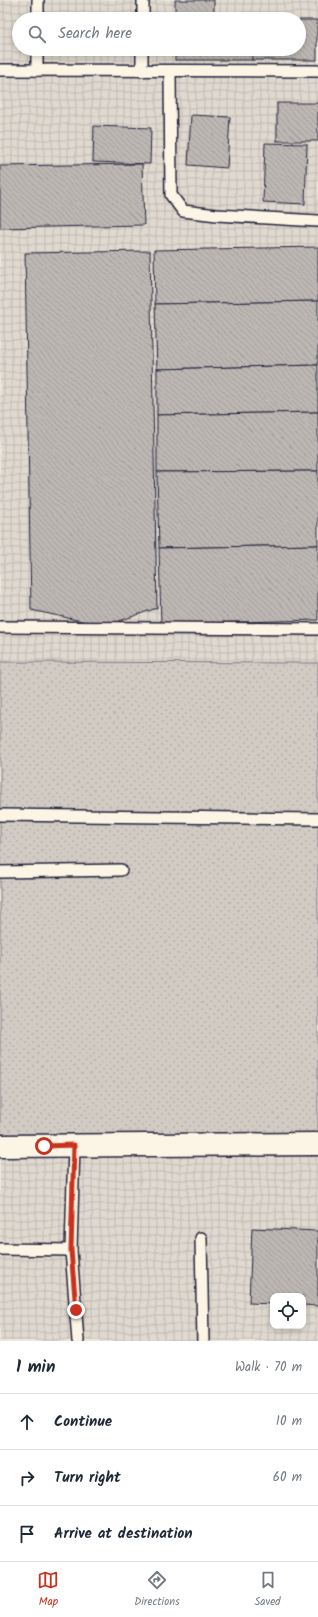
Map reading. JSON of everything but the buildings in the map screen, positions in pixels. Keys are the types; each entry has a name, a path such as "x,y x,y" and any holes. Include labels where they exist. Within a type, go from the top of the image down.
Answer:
{"street":[{"path":"0,1146 318,1144"}],"lane":[{"path":"38,0 38,12"},
{"path":"143,0 143,12"},
{"path":"37,56 37,70"},
{"path":"142,56 142,71"},
{"path":"0,70 318,71"},
{"path":"170,71 171,195 183,210 217,216 318,221"},
{"path":"0,627 318,628"},
{"path":"0,815 318,819"},
{"path":"0,872 121,870"},
{"path":"74,1145 71,1250 78,1341"},
{"path":"201,1238 204,1341"},
{"path":"0,1249 71,1250"}],"shaded area":[{"path":"0,0 318,0 318,853 0,850"},
{"path":"0,662 318,663 318,1143 0,1140"},
{"path":"0,1148 318,1148 318,1341 0,1341"}],"route":[{"path":"44,1146 74,1145 71,1250 76,1310"}]}
